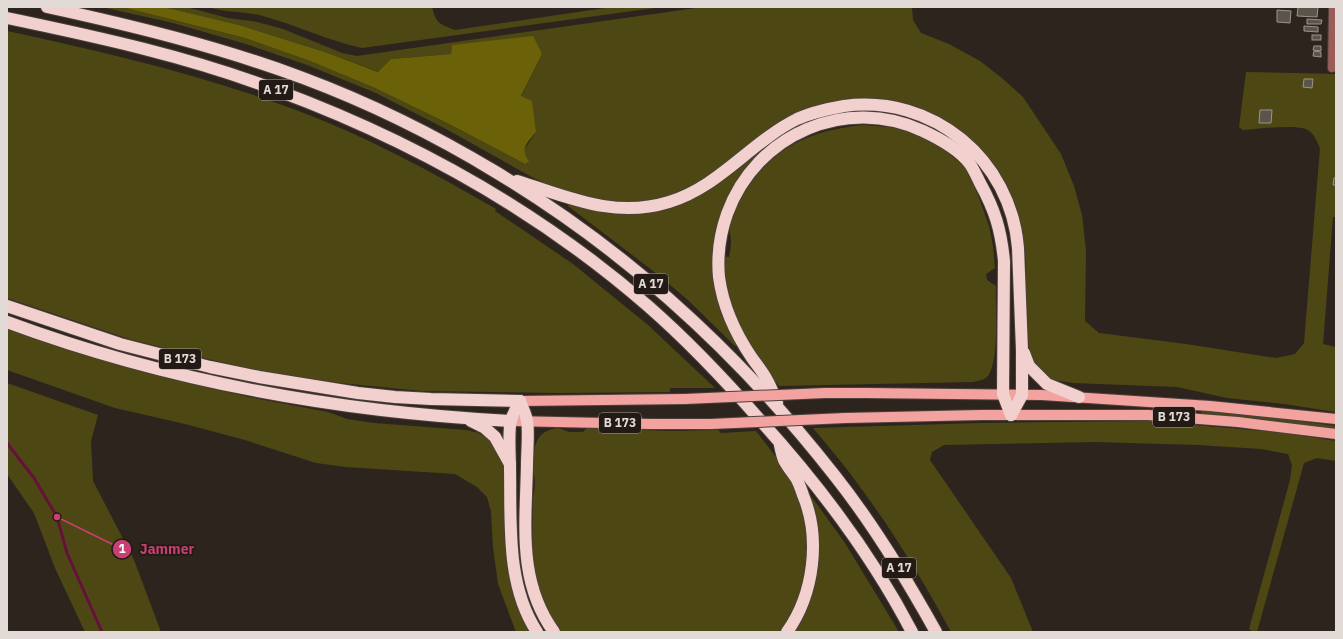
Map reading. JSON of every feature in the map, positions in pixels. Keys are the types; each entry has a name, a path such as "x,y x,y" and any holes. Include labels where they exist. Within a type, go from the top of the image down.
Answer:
{"highway":[{"name":"A 17","path":"47,7 168,35 245,57 305,79 393,117 470,158 536,198 586,233 626,263 667,297 735,362 780,411 835,476 857,507 896,564 936,632"},
{"name":"A 17","path":"7,18 136,48 217,70 275,89 370,128 411,148 452,170 525,214 625,287 691,346 722,377 778,440 821,492 870,562 912,632"},
{"path":"504,178 591,205 623,209 652,206 674,200 702,187 779,129 798,118 832,108 854,105 874,105 895,108 911,112 945,127 961,138 993,172 1011,209 1017,231 1022,350 1022,395 1011,415"},
{"path":"780,411 768,380 738,335 723,300 719,276 719,248 721,234 730,205 745,178 758,162 771,150 788,138 808,128 826,122 858,118 896,121 914,126 943,141 958,152 970,164 991,202 1002,239 1004,261 1003,394 1011,415"},
{"name":"B 173","path":"7,306 120,344 210,367 259,377 358,393 395,397 520,401"},
{"name":"B 173","path":"7,322 74,345 126,360 180,375 236,388 348,406 464,418 511,421"},
{"path":"1022,350 1030,366 1047,384 1079,398"},
{"path":"520,401 511,421 511,544 516,576 522,598 532,624 538,632"},
{"path":"520,401 528,422 525,545 528,572 537,601 548,624 554,632"},
{"path":"464,418 485,428 495,437 510,465"},
{"path":"778,440 784,459 797,479 808,506 812,522 813,539 812,568 808,584 799,611 787,632"}],"main road":[{"name":"B 173","path":"520,401 685,398 866,392 1003,394 1210,406 1336,419"},
{"name":"B 173","path":"511,421 679,425 913,416 1133,415 1183,417 1238,422 1336,434"}],"street":[{"path":"1332,68 1333,7"}],"shaded area":[{"path":"102,7 122,7 245,38 310,61 375,88 447,123 525,164 524,150 536,132 521,97 542,54 452,45 451,54 391,59 379,72 328,53 239,25 164,7 186,7 228,18 257,22 283,29 342,53 357,56 703,7 912,7 913,20 921,33 949,44 980,61 1023,97 1061,154 1074,186 1082,215 1086,251 1085,321 1099,333 1186,344 1276,358 1295,354 1304,343 1320,148 1312,134 1308,130 1302,128 1276,127 1243,130 1239,127 1246,72 1336,74 1336,217 1333,217 1323,344 1336,347 1336,412 1284,404 1227,398 1177,387 1073,383 1053,380 1039,370 1032,358 1029,347 1026,315 1026,263 1022,228 1013,199 1006,186 925,113 831,104 698,183 668,198 638,203 592,200 550,186 446,129 376,93 307,65 246,44 173,23"},
{"path":"122,7 164,7 239,25 328,53 378,72 391,59 451,54 452,45 533,36 542,54 521,96 532,101 536,132 528,142 525,149 526,157 529,161 525,164 447,123 375,88 310,61 245,38"},
{"path":"208,7 432,7 435,17 439,23 455,30 612,7 662,7 362,48 263,16"},
{"path":"7,31 153,65 261,97 348,131 398,155 496,209 495,211 573,264 648,325 715,388 670,388 670,392 559,393 422,391 320,381 236,366 129,339 7,298"},
{"path":"863,125 901,128 933,140 965,167 978,195 989,226 995,268 986,274 987,280 996,286 996,334 994,360 991,370 984,379 973,382 779,386 763,365 740,328 729,302 726,290 723,256 729,257 731,243 730,226 736,209 745,192 756,176 768,163 781,152 795,144 827,131"},
{"path":"759,152 760,153 748,167 727,198 722,211 715,240 737,345 735,346 689,301 661,277 568,206 569,204 592,210 625,214 654,211 725,178"},
{"path":"7,329 121,366 249,397 328,412 347,419 374,423 466,430 482,435 501,452 504,461 506,546 508,565 515,600 530,632 516,632 498,584 493,547 491,511 487,497 477,487 455,474 346,467 316,463 245,440 115,408 7,370"},
{"path":"7,383 98,415 91,441 93,481 134,560 161,632 85,632 55,568 34,513 7,474"},
{"path":"1201,410 1336,426 1336,429 1201,413"},
{"path":"1148,421 1285,433 1336,441 1336,461 1317,458 1304,463 1257,632 1253,632 1249,629 1290,480 1292,465 1288,454 1261,449 1198,445 1096,442 944,445 932,452 930,460 1011,578 1033,632 951,632 894,535 850,473 813,428 981,423"},
{"path":"558,428 569,432 583,432 587,428 671,431 718,430 721,433 756,431 782,465 797,490 803,506 809,554 801,595 782,632 560,632 540,593 533,559 533,497 535,484 533,472 534,450 536,443 543,433"},
{"path":"810,496 845,543 899,632 793,632 804,613"}],"building":[{"path":"1298,7 1318,7 1317,17 1297,16"},
{"path":"1277,10 1291,11 1290,23 1277,22"},
{"path":"1307,19 1322,20 1321,24 1307,24"},
{"path":"1304,26 1318,27 1318,32 1304,31"},
{"path":"1312,35 1321,35 1321,40 1312,40"},
{"path":"1314,46 1321,46 1321,51 1313,50"},
{"path":"1314,51 1321,52 1321,57 1313,56"},
{"path":"1304,79 1313,79 1312,88 1303,87"},
{"path":"1260,110 1272,110 1271,123 1259,123"},
{"path":"1334,178 1336,178 1336,185 1333,185"}],"waterway":[{"path":"7,443 34,478 57,517 67,553 102,632"}],"place":[{"name":"Jammer","path":"57,517"}]}
